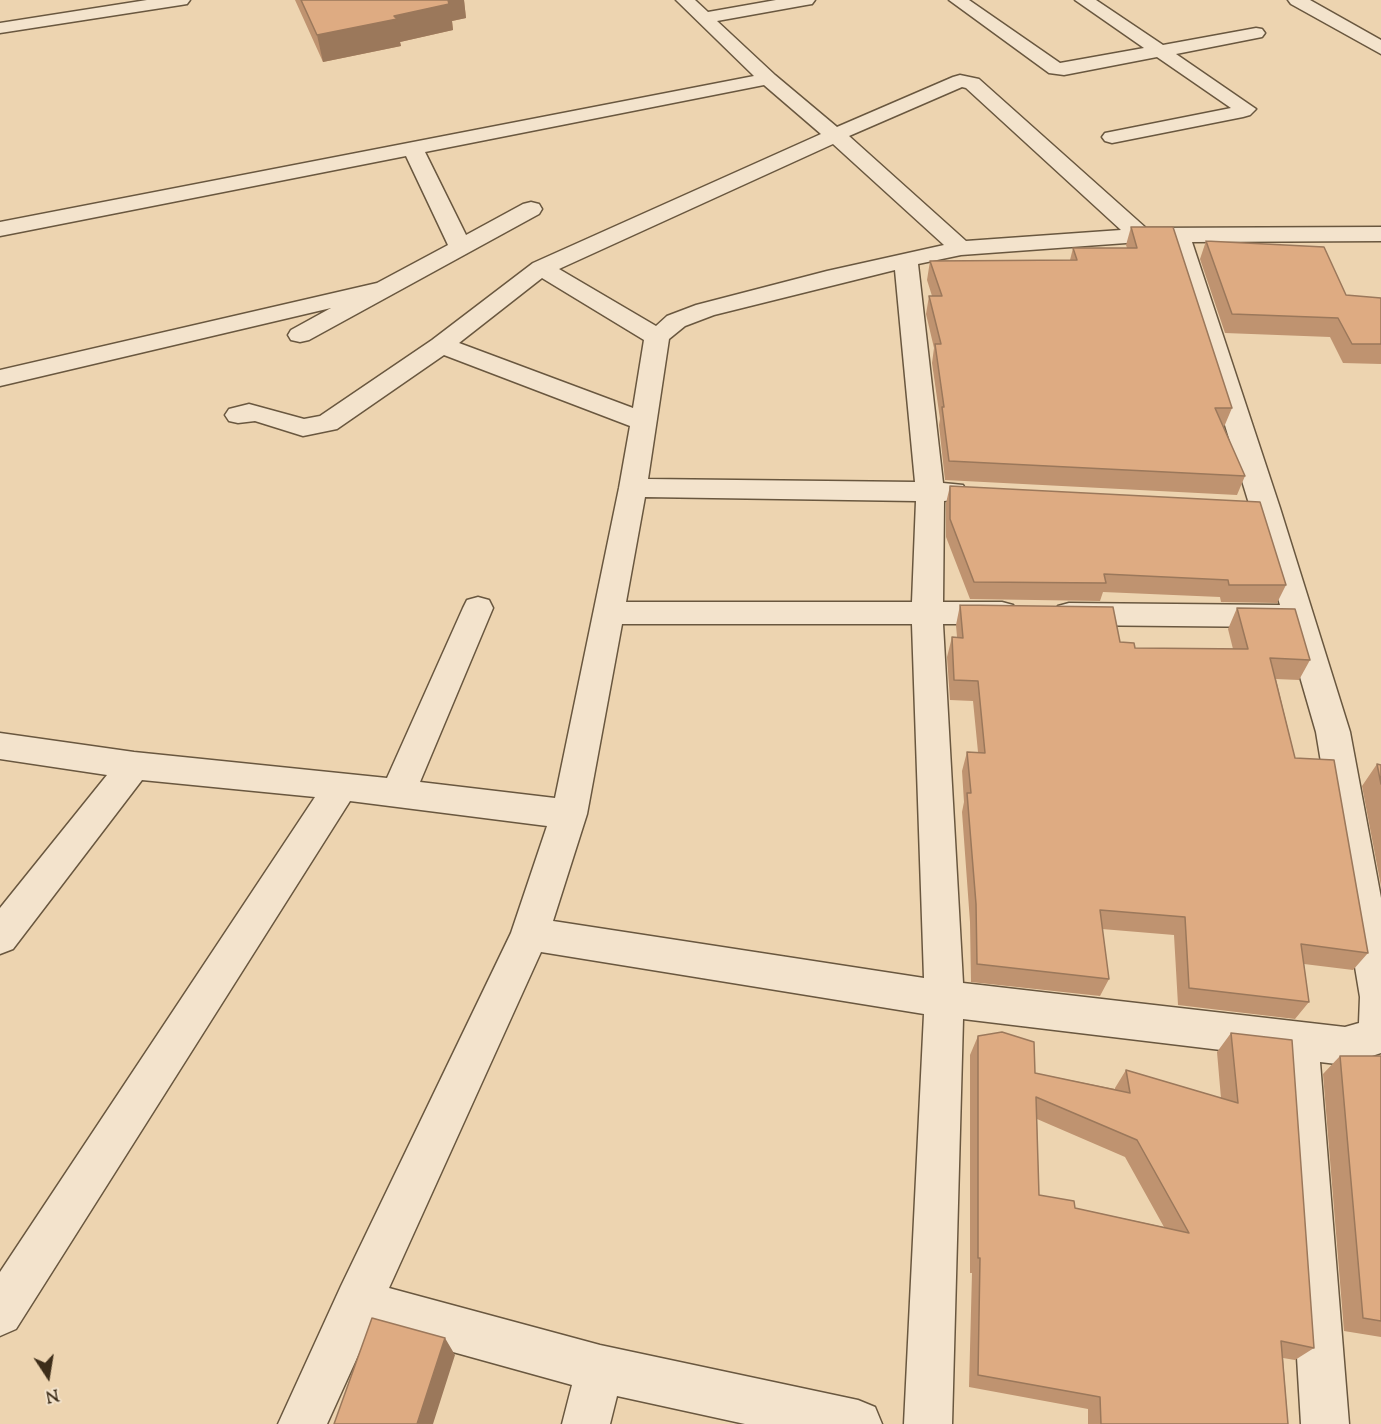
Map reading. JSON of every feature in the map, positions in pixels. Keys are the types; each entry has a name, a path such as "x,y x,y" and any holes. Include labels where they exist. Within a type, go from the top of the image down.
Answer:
{"street":[{"path":"0,28 182,0"},
{"path":"685,0 768,79 835,135 961,248"},
{"path":"704,18 806,0"},
{"path":"958,0 1056,69 1256,33"},
{"path":"1084,0 1246,109 1112,137"},
{"path":"1297,0 1379,45"},
{"path":"0,229 768,79"},
{"path":"238,416 249,412 258,413 303,428 328,423 441,345 541,268 960,81 968,81 1140,235"},
{"path":"413,149 460,247"},
{"path":"300,335 531,209"},
{"path":"530,934 944,999 1345,1046 1372,1038 1380,1021 1380,997 1333,732 1298,616 1255,507 1178,234"},
{"path":"302,1424 530,934 569,814 633,488 657,338 676,321 705,310 906,259 961,248 1140,235 1381,234"},
{"path":"906,259 930,491 927,612 944,999 928,1424"},
{"path":"541,268 657,338"},
{"path":"0,378 383,289"},
{"path":"441,345 644,422"},
{"path":"633,488 930,491 976,494"},
{"path":"398,793 478,608"},
{"path":"608,613 927,612 1298,616"},
{"path":"0,746 134,766 341,786 569,814"},
{"path":"0,937 134,766"},
{"path":"0,1313 341,786"},
{"path":"1298,1039 1325,1424"},
{"path":"357,1302 600,1369 858,1424"},
{"path":"586,1424 600,1369"}],"building":[{"path":"301,0 448,0 449,4 394,16 397,19 317,35"},
{"path":"1131,227 1173,227 1232,408 1215,408 1245,476 949,461 935,344 941,344 929,296 942,296 930,261 1077,260 1073,248 1137,248"},
{"path":"1206,241 1324,247 1346,295 1381,298 1381,344 1352,344 1338,318 1232,314"},
{"path":"950,486 1260,502 1286,585 1229,585 1228,580 1104,574 1106,583 974,582 950,519"},
{"path":"960,605 1113,607 1120,642 1134,643 1135,648 1248,649 1237,608 1295,609 1310,660 1270,658 1295,758 1334,760 1368,953 1301,944 1309,1002 1189,988 1185,917 1100,910 1109,979 977,964 976,904 967,793 971,793 967,752 985,753 978,681 954,680 952,637 963,638"},
{"path":"1377,764 1381,765 1381,784"},
{"path":"1002,1032 1034,1042 1035,1073 1130,1093 1126,1070 1238,1103 1231,1033 1292,1040 1314,1348 1281,1341 1288,1424 1101,1424 1100,1397 978,1375 980,1258 978,1258 978,1036","holes":["1036,1097 1137,1140 1189,1233 1075,1208 1074,1201 1039,1195"]},
{"path":"1340,1056 1381,1056 1381,1321 1363,1318"},
{"path":"372,1318 445,1338 417,1424 334,1424"}]}
